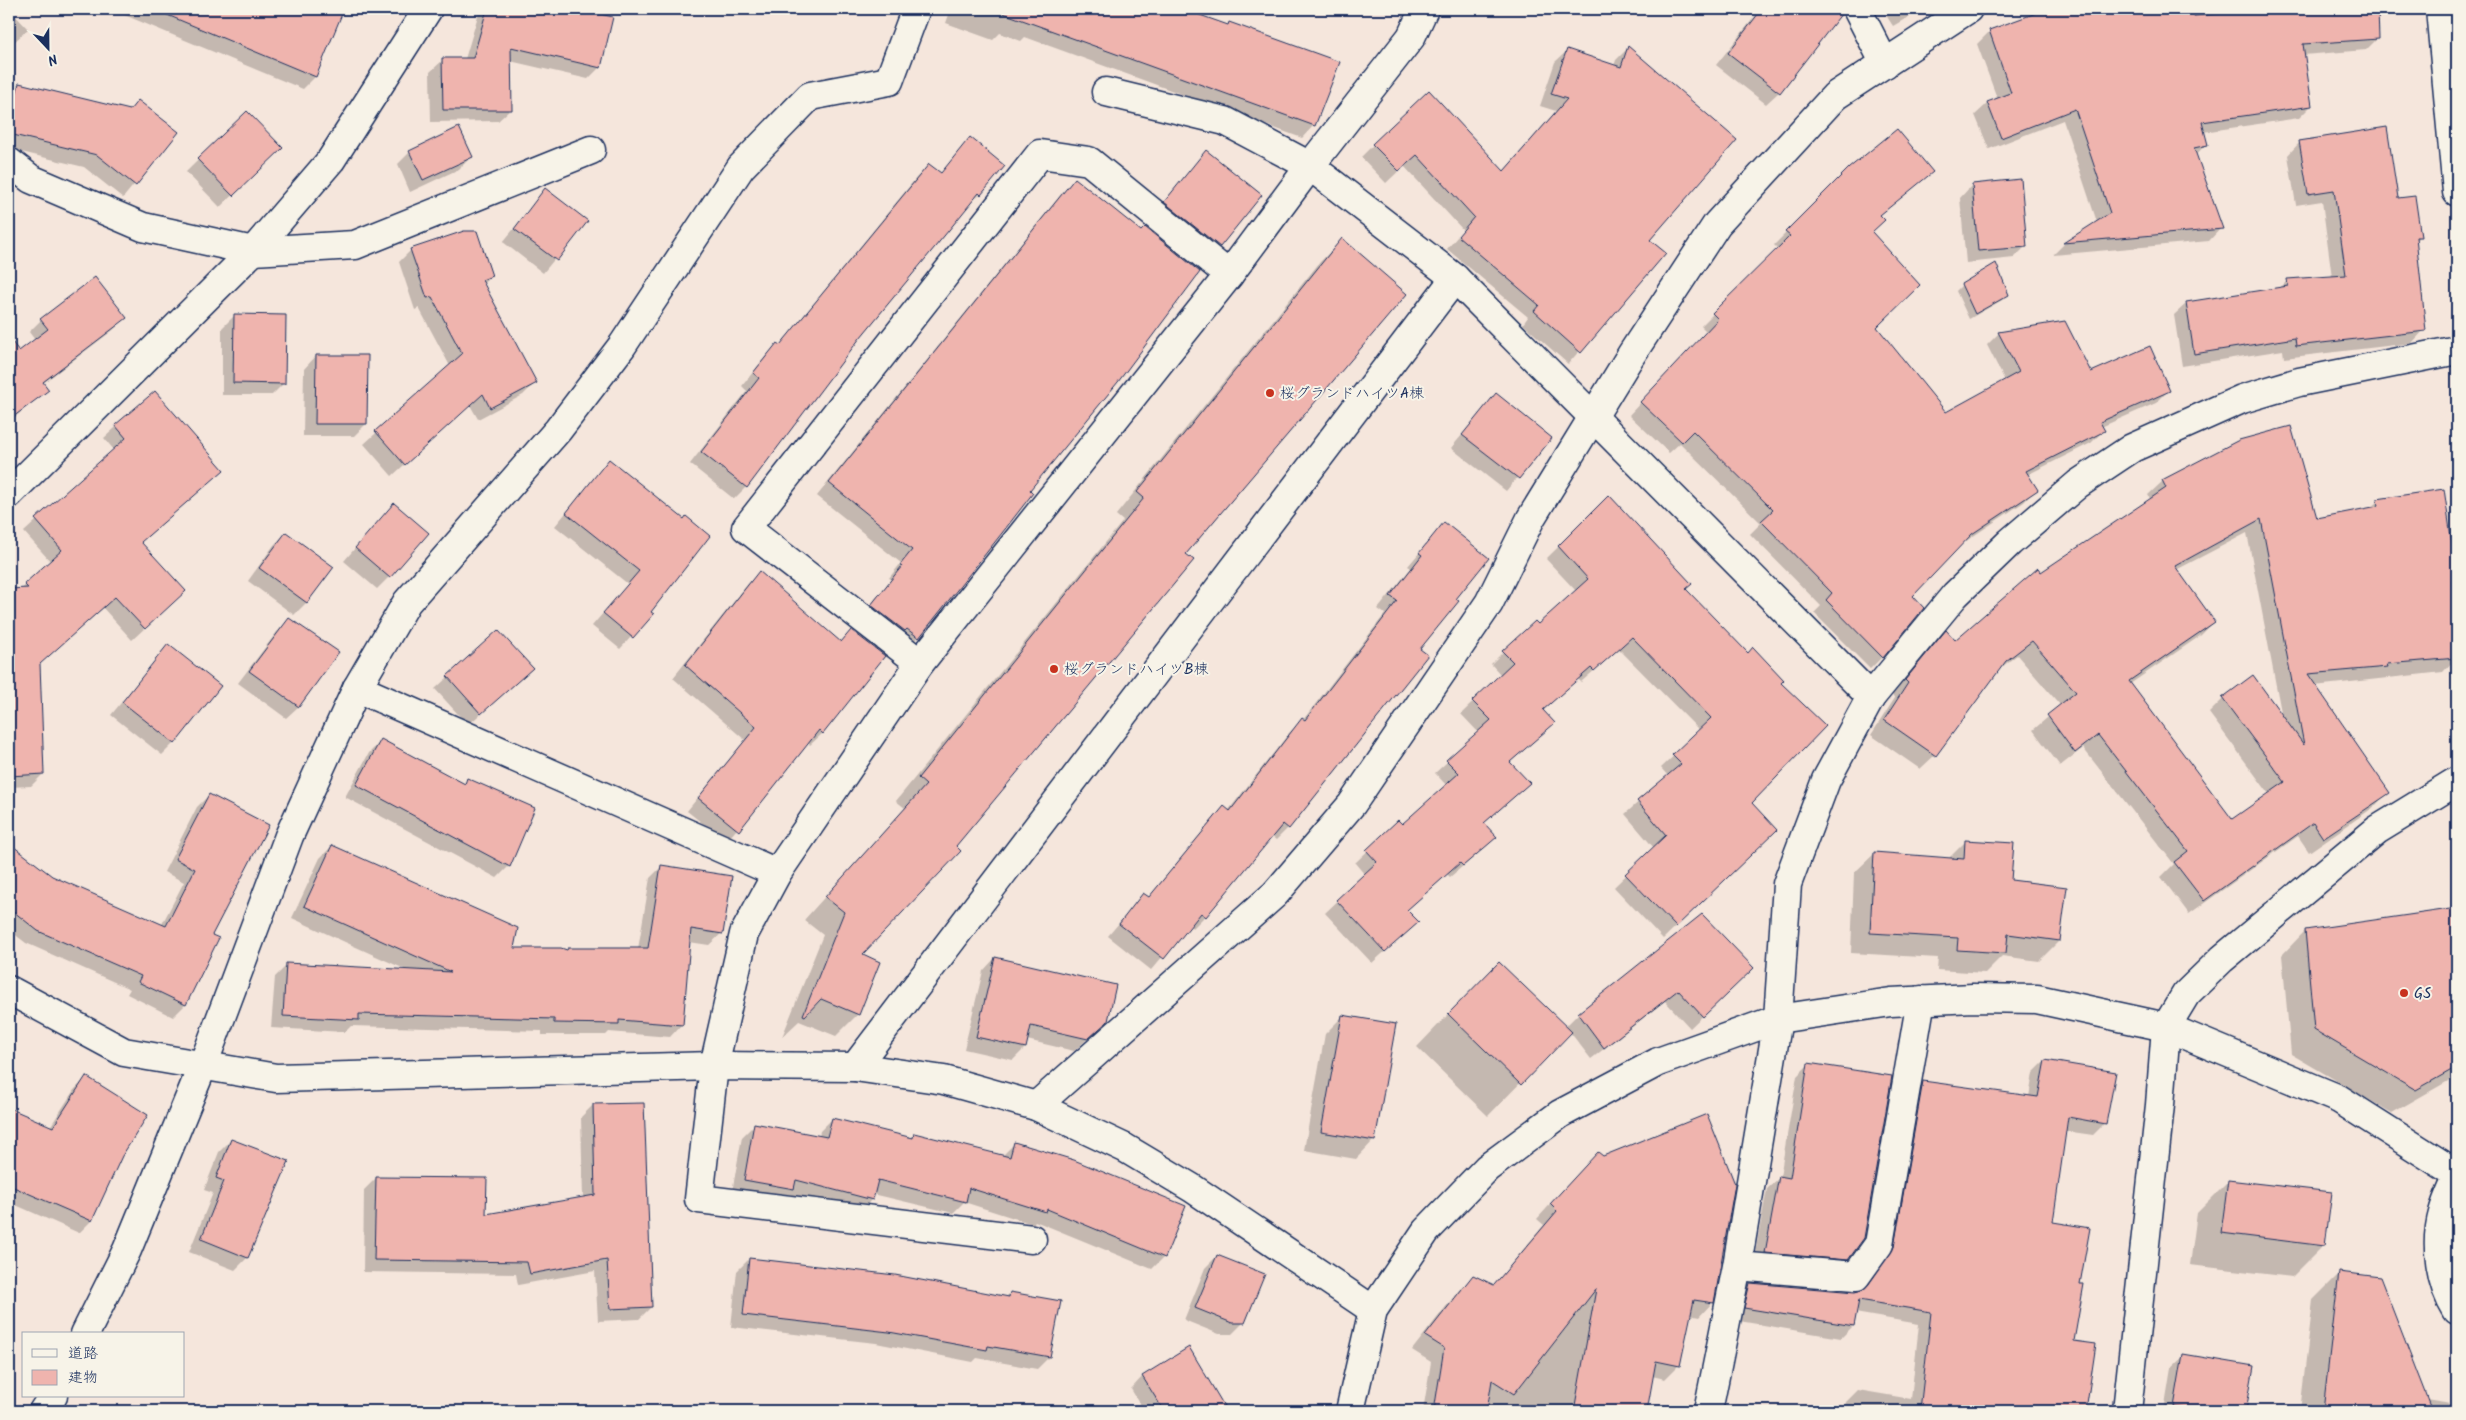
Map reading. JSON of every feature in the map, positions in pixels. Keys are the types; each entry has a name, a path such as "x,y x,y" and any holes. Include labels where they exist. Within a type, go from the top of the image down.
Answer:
{"street":[{"path":"9,494 253,251 331,160 428,9"},
{"path":"86,1332 127,1250 203,1066 289,836 357,688 407,602 558,430 622,346 741,167 810,96 889,81 916,9"},
{"path":"1032,1239 699,1199 714,1066 744,934 778,873 920,663 1229,275 1310,166 1411,37 1424,9"},
{"path":"1858,9 1885,64"},
{"path":"1036,1106 1275,894 1352,804 1489,603 1530,518 1717,224 1835,96 1968,9"},
{"path":"2440,9 2457,192"},
{"path":"1106,92 1225,121 1310,166 1455,278 1871,697"},
{"path":"9,162 31,179 143,227 253,251 356,245 591,150"},
{"path":"920,663 746,528 1040,154 1089,161 1229,275"},
{"path":"855,1067 1455,278"},
{"path":"1708,1411 1737,1266 1778,1019 1787,884 1826,780 1871,697 1955,595 2003,549 2078,484 2132,448 2242,399 2271,390 2299,382 2457,350"},
{"path":"357,688 778,873"},
{"path":"2126,1411 2159,1115 2166,1027 2186,994 2222,958 2377,830 2457,781"},
{"path":"9,990 124,1052 276,1078 714,1066 855,1067 944,1080 1036,1106 1125,1148 1192,1188 1373,1310"},
{"path":"1350,1411 1373,1310 1426,1231 1487,1168 1560,1114 1658,1062 1778,1019 1891,1002 1973,998 2037,999 2166,1027 2339,1098 2457,1174"},
{"path":"1737,1266 1856,1276 1879,1244 1921,1000"},
{"path":"2457,1177 2442,1213 2439,1255 2449,1296 2457,1310"},
{"path":"43,1411 52,1398"}],"building":[{"path":"153,9 344,9 316,77"},
{"path":"487,9 578,9 613,17 601,68 511,47 512,110 443,110 442,58 473,58"},
{"path":"1003,9 1183,9 1228,25 1229,22 1340,62 1315,126 1003,13"},
{"path":"1762,9 1841,9 1842,13 1780,93 1728,53"},
{"path":"2047,9 2192,9 2194,16 2269,9 2378,9 2379,39 2303,44 2312,106 2202,122 2208,145 2194,148 2223,229 2063,243 2110,213 2075,109 2001,138 1987,102 2011,93 1989,30"},
{"path":"1628,46 1737,140 1650,240 1666,253 1581,353 1534,311 1539,305 1458,236 1474,217 1417,155 1399,171 1372,144 1429,90 1504,171 1567,99 1551,94 1567,49 1621,67"},
{"path":"19,83 130,110 138,100 179,132 136,186 97,155 9,134 9,123"},
{"path":"247,111 283,148 233,196 197,159"},
{"path":"459,127 473,157 423,180 409,151"},
{"path":"2387,127 2398,198 2415,196 2421,237 2416,237 2426,331 2296,346 2295,338 2194,354 2186,302 2288,286 2287,279 2346,275 2334,190 2308,194 2299,141"},
{"path":"1897,129 1933,172 1880,215 1885,220 1872,232 1920,285 1877,327 1946,412 2019,372 1998,332 2065,321 2091,372 2150,346 2170,391 2100,422 2105,431 2026,471 2038,490 1972,534 1913,596 1924,608 1883,658 1826,600 1832,593 1761,521 1773,510 1693,431 1682,442 1640,402 1718,319 1712,313 1790,236 1785,232 1849,168"},
{"path":"970,137 1005,166 981,195 979,193 860,338 747,488 701,452 759,378 753,373 777,343 780,345 929,164 941,173"},
{"path":"1206,150 1262,195 1220,247 1164,202"},
{"path":"1075,178 1141,231 1145,227 1200,272 1118,382 1030,490 1033,493 919,638 907,629 905,631 871,605 902,566 900,565 912,550 829,483"},
{"path":"2021,179 2027,247 1978,251 1972,184"},
{"path":"545,188 588,221 557,261 514,229"},
{"path":"464,231 477,231 492,276 482,280 537,383 490,408 483,394 405,465 375,431 462,354 432,297 427,298 410,249"},
{"path":"1342,238 1407,294 1186,554 1194,560 956,846 961,851 863,954 880,962 859,1015 821,999 805,1016 803,1015 844,912 825,897 926,785 918,778 1144,498 1137,492"},
{"path":"1996,263 2009,295 1975,314 1961,284"},
{"path":"95,277 127,318 43,382 49,390 9,420 9,338 19,351 48,329 40,319"},
{"path":"234,314 286,315 285,384 233,383"},
{"path":"316,355 368,355 367,424 315,424"},
{"path":"155,391 224,470 141,542 186,591 145,629 115,597 40,664 44,774 9,776 9,589 28,588 24,584 62,550 35,519 126,438 115,425"},
{"path":"1496,393 1552,438 1519,479 1462,435"},
{"path":"2291,426 2317,518 2378,506 2377,499 2444,489 2457,578 2452,580 2457,658 2387,664 2388,667 2308,674 2390,793 2323,838 2313,823 2204,901 2174,862 2188,851 2098,735 2075,753 2047,715 2076,692 2032,641 2006,661 1936,756 1884,720 1908,683 1905,680 1946,630 1955,640 2038,568 2041,572 2166,488 2162,480 2239,440","holes":["2261,519 2304,745 2253,675 2222,698 2285,782 2232,819 2129,681 2215,622 2175,566"]},
{"path":"609,459 684,519 686,516 710,536 651,612 654,614 633,638 603,613 639,571 566,513"},
{"path":"1609,495 1692,584 1686,589 1748,653 1753,647 1784,680 1781,683 1826,726 1752,803 1777,830 1676,927 1625,874 1666,835 1637,801 1681,764 1672,755 1711,718 1632,637 1594,671 1591,668 1543,710 1555,723 1510,762 1530,783 1484,823 1497,837 1463,866 1460,863 1407,910 1419,922 1385,952 1336,900 1377,862 1366,850 1398,820 1402,824 1459,773 1446,760 1491,720 1472,701 1513,662 1502,651 1535,621 1538,624 1588,579 1558,546"},
{"path":"394,503 429,533 390,578 355,548"},
{"path":"1444,522 1489,558 1456,599 1459,601 1420,649 1428,655 1289,829 1283,824 1206,917 1201,913 1164,959 1119,924 1143,893 1149,897 1224,806 1230,811 1302,718 1305,720 1397,601 1390,596 1422,555 1419,553"},
{"path":"286,532 334,567 307,603 259,568"},
{"path":"759,571 841,642 851,630 885,656 823,734 819,730 739,831 698,798 756,727 685,665"},
{"path":"289,618 339,652 299,707 249,671"},
{"path":"498,630 533,668 481,714 447,676"},
{"path":"168,644 221,686 175,744 122,702"},
{"path":"381,739 465,784 467,778 535,808 510,867 356,785"},
{"path":"209,794 269,825 212,935 219,938 186,1005 138,982 141,976 38,931 9,908 9,843 52,876 166,926 195,869 175,859"},
{"path":"1965,840 2014,843 2011,880 2067,887 2060,941 2008,934 2006,953 1957,950 1958,938 1870,933 1874,852 1964,859"},
{"path":"332,845 518,928 514,948 561,948 567,950 568,948 648,948 661,865 732,876 723,934 691,929 683,1025 619,1020 619,1024 554,1023 554,1019 359,1014 359,1020 283,1016 286,963 451,972 304,906"},
{"path":"2457,908 2457,1067 2416,1090 2314,1030 2305,930"},
{"path":"1702,914 1754,968 1703,1017 1678,990 1604,1048 1578,1013"},
{"path":"995,957 1116,985 1108,1021 1088,1039 1031,1026 1026,1048 976,1037"},
{"path":"1499,962 1572,1032 1521,1085 1448,1014"},
{"path":"1342,1015 1396,1024 1375,1141 1321,1132"},
{"path":"2045,1060 2116,1072 2106,1124 2068,1117 2053,1222 2090,1228 2080,1284 2084,1284 2074,1341 2096,1344 2086,1411 1920,1411 1931,1312 1859,1300 1854,1326 1744,1308 1750,1283 1855,1292 1862,1290 1868,1285 1894,1247 1923,1081 2038,1097"},
{"path":"1808,1063 1892,1076 1864,1238 1848,1260 1765,1253 1779,1176 1790,1178"},
{"path":"86,1076 148,1115 122,1156 92,1221 9,1185 9,1108 53,1127"},
{"path":"644,1103 652,1307 610,1309 607,1260 530,1274 527,1262 374,1260 376,1177 487,1178 486,1214 595,1195 593,1104"},
{"path":"1707,1114 1735,1184 1714,1303 1694,1300 1680,1366 1656,1361 1647,1411 1574,1411 1596,1289 1514,1394 1492,1380 1487,1411 1434,1411 1444,1348 1425,1336 1473,1275 1494,1285 1557,1211 1550,1204 1598,1152 1603,1156"},
{"path":"832,1118 913,1138 914,1133 1010,1157 1014,1142 1074,1160 1186,1206 1165,1258 1047,1209 1046,1212 969,1188 966,1202 878,1180 873,1200 796,1180 794,1189 744,1180 754,1123 827,1137"},
{"path":"231,1139 289,1161 248,1258 201,1239 224,1181 216,1178"},
{"path":"2228,1180 2332,1192 2325,1246 2221,1233"},
{"path":"1217,1255 1265,1274 1245,1323 1232,1323 1195,1308"},
{"path":"749,1258 895,1275 1009,1297 1010,1292 1061,1301 1050,1357 988,1346 987,1350 889,1332 743,1315"},
{"path":"2339,1272 2380,1277 2432,1411 2323,1411"},
{"path":"1189,1347 1227,1411 1164,1411 1142,1376"},
{"path":"2183,1354 2254,1366 2246,1411 2202,1411 2174,1407"}],"place":[{"name":"桜グランドハイツA棟","path":"1270,393"},
{"name":"桜グランドハイツB棟","path":"1054,669"},
{"name":"GS","path":"2404,993"}]}
